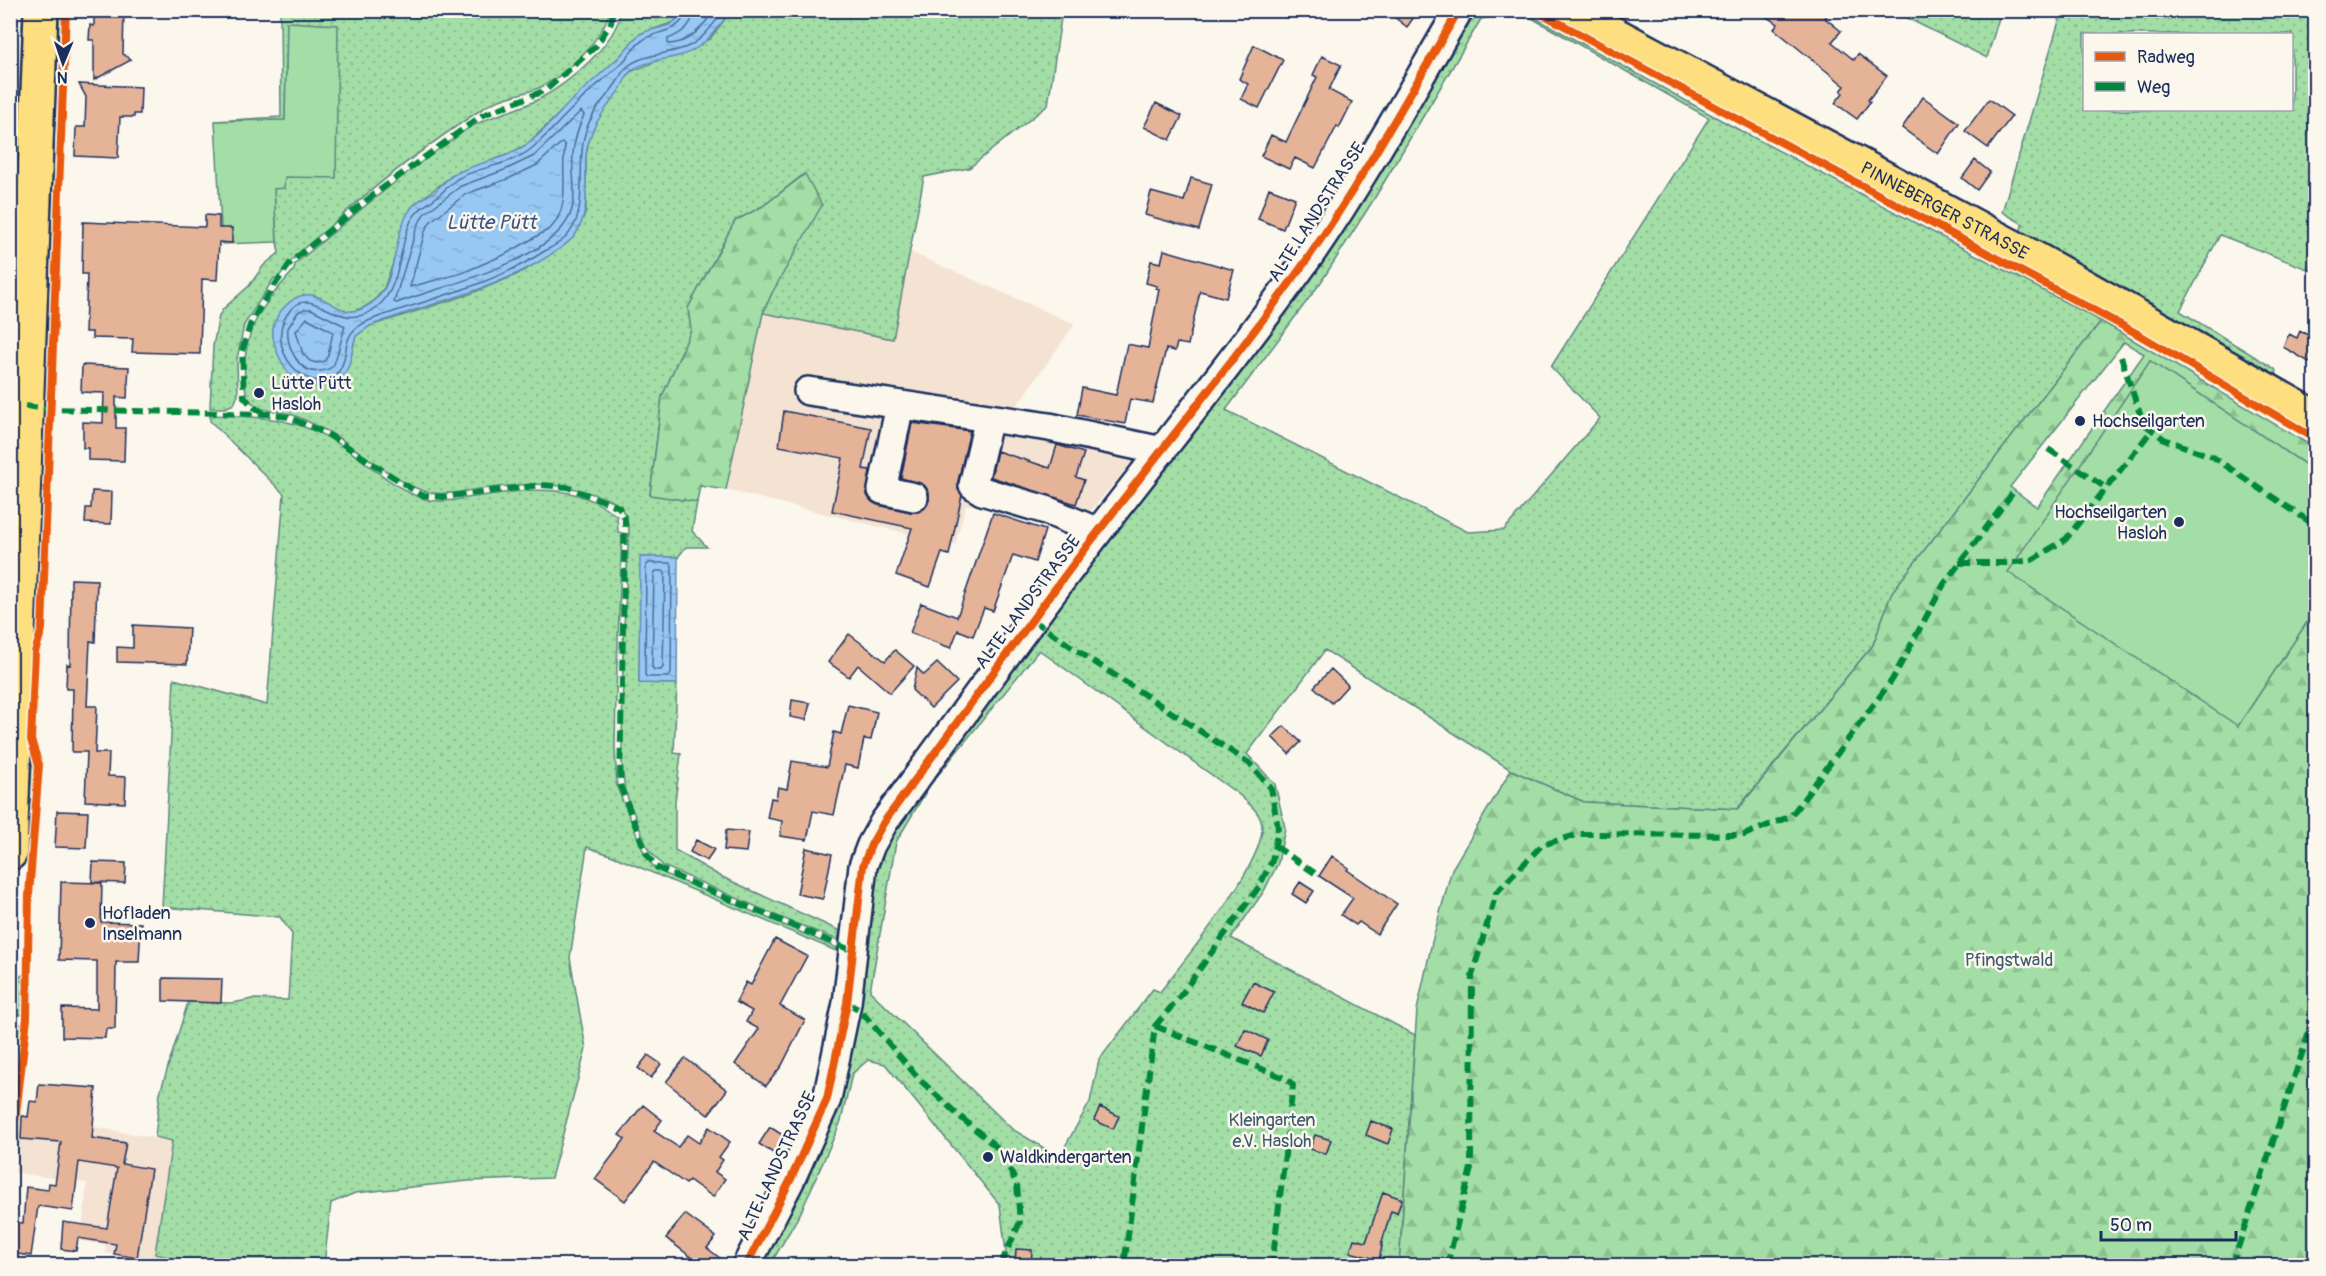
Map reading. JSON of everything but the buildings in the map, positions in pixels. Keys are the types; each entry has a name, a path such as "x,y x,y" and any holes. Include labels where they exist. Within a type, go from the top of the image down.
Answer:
{"main road":[{"path":"10,854 21,252 41,10"},
{"name":"PINNEBERGER STRASSE","path":"1569,10 2049,267 2316,418"}],"street":[{"name":"ALTE LANDSTRASSE","path":"746,1266 790,1181 827,1100 847,1003 863,866 871,845 884,822 1098,532 1218,381 1309,257 1459,10"},
{"path":"808,391 1049,427 1162,451"},
{"path":"900,405 882,490 914,497"},
{"path":"989,418 973,485 982,491 1046,510 1098,532"}],"shaded area":[{"path":"910,252 1075,324 1012,412 1151,440 1076,528 1002,504 966,505 955,545 726,490 763,313 893,339"},
{"path":"11,1112 172,1141 155,1254 201,1265 127,1265 130,1257 105,1253 106,1245 81,1241 87,1183 11,1172"}],"green space":[{"path":"53,11 63,11 61,54 59,56 53,53"},
{"path":"280,11 609,11 606,21 592,44 572,65 551,82 491,103 390,175 298,254 278,278 274,278 244,325 237,359 238,395 234,404 225,408 210,408 213,346 219,316 223,309 249,286 264,265 279,253 274,189 285,177 336,177 287,23 285,120 215,121 281,117"},
{"path":"621,11 682,11 674,22 640,34 620,56 526,145 502,157 454,174 414,205 384,288 374,301 350,312 339,309 314,295 273,335 280,355 297,379 314,385 336,380 347,368 356,336 370,326 470,294 516,275 554,252 575,235 586,212 586,156 590,134 597,119 630,72 710,39 731,11 1062,11 1048,105 969,168 924,177 893,339 763,313 772,293 804,174 763,206 735,221 688,308 691,330 662,397 650,494 697,502 692,531 707,547 686,547 678,557 641,557 639,683 677,684 674,753 681,754 675,802 675,850 718,875 840,931 838,940 663,866 648,849 625,791 622,765 623,646 629,529 624,513 617,504 606,498 574,489 546,485 518,485 448,493 424,491 388,472 327,431 294,415 259,407 252,403 246,391 246,348 250,333 263,308 294,270 295,264 399,179 464,131 482,121 530,103 563,84 601,49 617,24"},
{"name":"Kleingarten e.V. Hasloh","path":"1474,11 1523,11 1730,125 2101,321 1892,592 1873,645 1737,809 1584,802 1511,770 1325,650 1247,754 1275,784 1285,828 1278,863 1264,891 1231,938 1415,1035 1399,1265 1005,1265 1007,1260 1000,1205 885,1064 868,1060 852,1074 841,1121 801,1212 770,1265 753,1266 835,1091 876,844 1461,24","holes":["1521,12 1709,118 1551,367 1600,418 1504,530 1468,532 1226,410 1321,282 1374,199 1481,19","1039,650 1238,794 1260,817 1262,827 1259,844 1250,865 1221,912 1160,992 1153,989 1099,1060 1090,1102 1059,1157 1012,1129 870,991 896,842 930,785"]},
{"path":"1893,11 2001,11 1987,58"},
{"path":"2062,11 2315,11 2315,272 2220,235 2180,311 2275,369 2282,387 2017,238 2023,224 2002,212"},
{"path":"287,22 338,25 336,178 285,177 284,188 274,189 277,242 222,244 215,121 285,120"},
{"path":"51,170 55,170 56,175 53,278 49,282 47,281"},
{"path":"805,174 822,205 763,313 726,490 700,486 697,502 650,495 662,397 691,330 688,308 735,221 763,206"},
{"path":"51,300 47,391 46,394 42,394 46,301"},
{"name":"Pfingstwald","path":"2101,321 2315,448 2315,471 2150,361 2238,726 2315,610 2315,1265 1399,1266 1417,1010 1432,942 1452,869 1511,770 1584,802 1738,809 1873,645 1892,592","holes":["2124,342 2144,354 2037,507 2010,487"]},
{"name":"Hochseilgarten Hasloh","path":"2150,361 2315,471 2315,610 2238,726 2008,572"},
{"path":"210,415 278,420 308,428 341,445 407,491 429,500 446,501 531,490 549,490 584,497 617,516 618,532 622,533 616,694 617,787 645,855 656,870 837,948 836,951 587,847 570,958 586,1049 551,1178 468,1181 355,1193 331,1203 324,1265 201,1265 155,1254 172,1141 155,1137 160,1093 188,1002 233,1003 252,999 288,1000 292,934 280,917 162,907 174,679 267,705 284,494 210,421"},
{"path":"45,467 43,528 40,530 35,527 37,468"},
{"path":"36,553 41,556 41,593 40,613 35,625"},
{"path":"30,752 34,768 33,813 28,813"},
{"path":"22,975 25,979 23,1015 14,1014 17,980"},
{"path":"17,1022 23,1026 18,1083 10,1080 14,1024"}],"water":[{"name":"Lütte Pütt","path":"682,11 731,11 710,37 690,52 641,65 629,74 590,136 586,155 584,216 569,242 547,257 505,279 370,326 356,336 345,374 337,381 313,386 292,377 278,356 273,331 276,318 284,307 295,298 308,295 349,311 355,311 372,303 381,294 387,282 402,227 407,214 415,204 455,174 509,154 526,145 622,54 637,36 670,24"},
{"path":"640,557 678,557 677,684 639,683"}],"marked path":[{"path":"264,413 244,397 242,351 250,325 261,305 291,262 373,195 481,116 546,90 595,47 611,23 613,10"},
{"path":"2121,357 2143,423 2164,439 2213,457 2316,526"},
{"path":"25,406 50,409 267,414 288,417 327,434 421,495 443,497 542,485 567,487 619,507 625,519 620,785 646,853 656,867 675,876 853,951"},
{"path":"1959,563 2008,563 2032,560 2066,539 2152,430"},
{"path":"2048,449 2106,488"},
{"path":"1447,1266 1471,1168 1472,976 1496,893 1542,845 1580,834 1744,835 1791,816 1892,680 1944,584 2014,491"},
{"path":"1033,620 1249,763 1271,788 1278,828 1272,861 1258,888 1178,999 1155,1026 1124,1266"},
{"path":"1275,846 1319,876"},
{"path":"847,1003 860,1010 920,1080 999,1149 1017,1184 1020,1222 1000,1266"},
{"path":"2232,1266 2316,1011"},
{"path":"1155,1026 1287,1079 1293,1085 1272,1266"}],"cycle path":[{"path":"10,1166 27,1018 29,895 39,765 31,740 35,652 42,629 66,10"},
{"path":"746,1266 790,1181 827,1099 847,1003 863,866 871,845 884,822 1071,568 1231,362 1308,258 1367,167 1459,10"},
{"path":"1535,10 2136,333 2316,439"}],"place":[{"name":"Lütte Pütt Hasloh","path":"259,393"},
{"name":"Hochseilgarten","path":"2080,421"},
{"name":"Hochseilgarten Hasloh","path":"2179,522"},
{"name":"Hofladen Inselmann","path":"90,923"},
{"name":"Waldkindergarten","path":"988,1157"}]}
